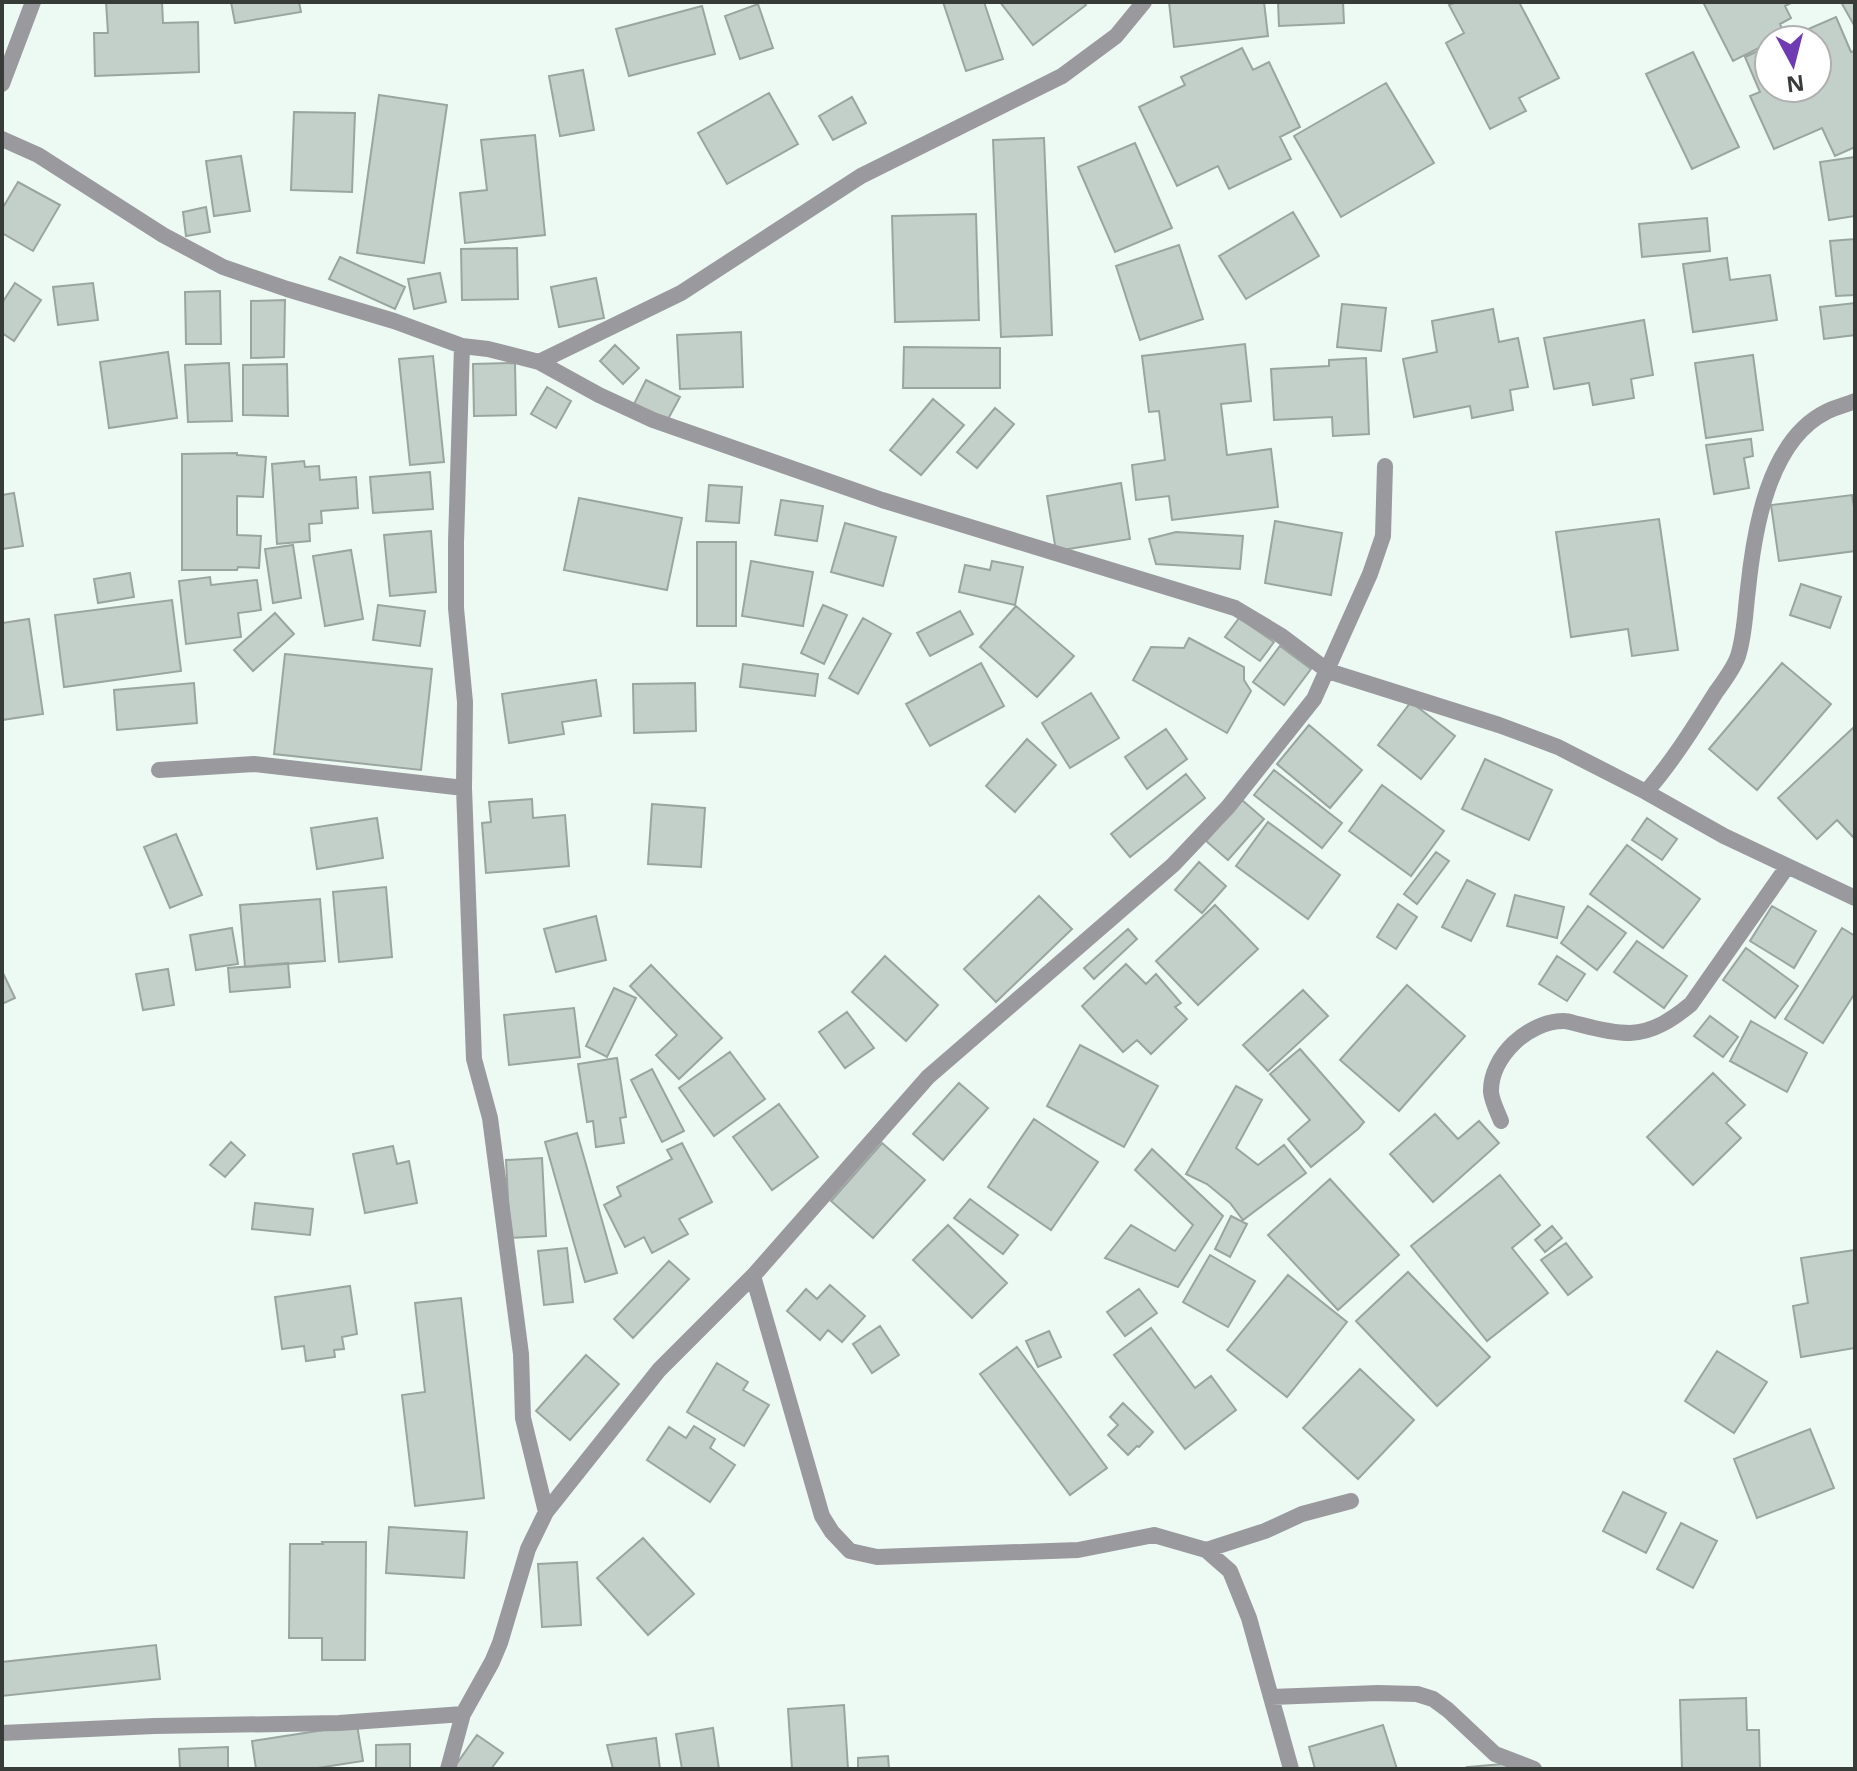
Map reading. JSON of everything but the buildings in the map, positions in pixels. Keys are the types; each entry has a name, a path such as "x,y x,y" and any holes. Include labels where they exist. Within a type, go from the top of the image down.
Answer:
{"street":[{"path":"2,84 33,2"},
{"path":"539,362 681,293 861,176 1062,76 1116,36 1144,2"},
{"path":"2,139 38,155 163,235 223,267 462,346 539,362 653,420 882,500 1235,608 1280,635 1328,671 1558,747 1724,836 1855,898"},
{"path":"462,346 456,608 465,702 464,788 474,1059 490,1118 521,1354 523,1418 546,1512"},
{"path":"1646,792 1672,762 1737,660 1744,634 1760,507 1775,472 1793,440 1808,425 1825,413 1855,401"},
{"path":"448,1769 463,1714 500,1643 528,1549 546,1512 659,1370 753,1276 928,1077 1173,865 1219,816 1314,699 1370,574 1383,536 1385,466"},
{"path":"159,770 254,764 464,788"},
{"path":"1501,1121 1491,1095 1493,1077 1511,1044 1541,1025 1564,1021 1632,1033 1654,1028 1675,1018 1691,1004 1787,867"},
{"path":"753,1276 822,1516 850,1551 877,1557 1078,1550 1154,1535 1206,1550 1230,1571 1249,1618 1291,1769"},
{"path":"1206,1550 1265,1531 1302,1514 1351,1501"},
{"path":"1271,1697 1417,1694 1433,1699 1448,1710 1495,1754 1534,1769"},
{"path":"2,1733 154,1726 339,1723 463,1714"}]}
